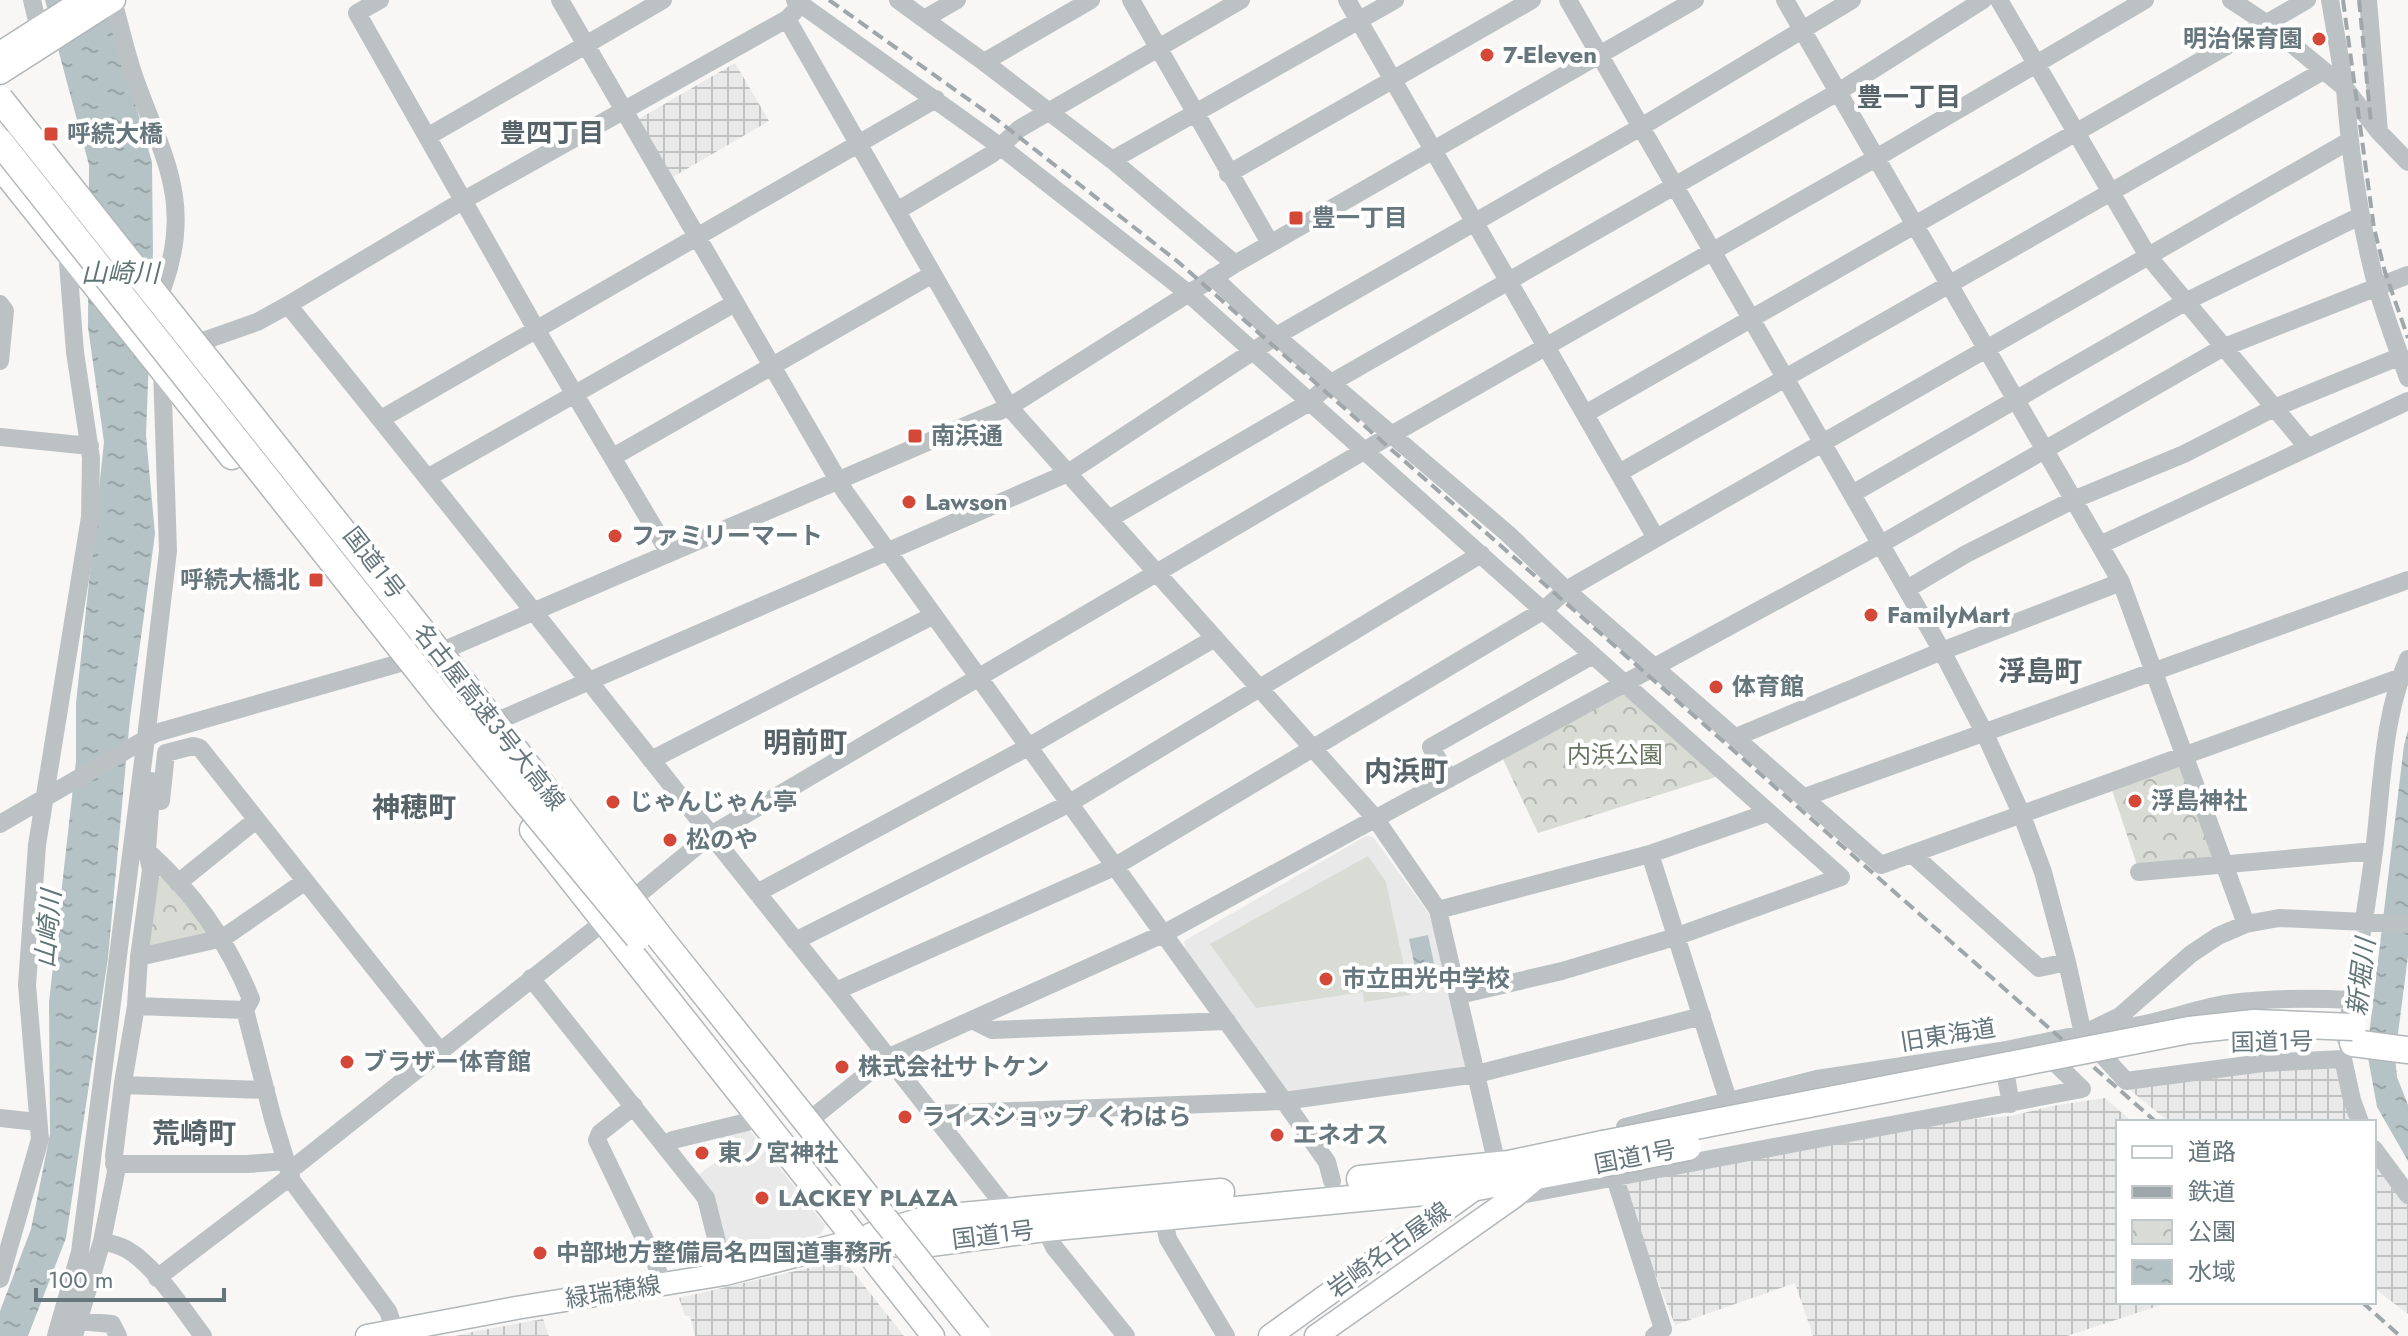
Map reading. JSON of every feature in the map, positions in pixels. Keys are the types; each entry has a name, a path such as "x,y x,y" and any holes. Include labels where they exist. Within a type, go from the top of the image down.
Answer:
{"highway":[{"name":"国道1号","path":"0,85 160,282 442,651 562,791 908,1236"},
{"name":"名古屋高速3号大高線","path":"0,99 467,688 661,939 978,1336"},
{"name":"名古屋高速3号大高線","path":"0,142 446,705 655,958 958,1336"},
{"name":"国道1号","path":"0,165 606,920 857,1240 1045,1228 1477,1187 1536,1178 2189,1030 2254,1023 2353,1027 2408,1033"},
{"path":"104,228 134,286 455,698 517,773 562,791"},
{"name":"国道1号","path":"908,1236 928,1219 1503,1165 1608,1162 2188,1046 2251,1040 2326,1041 2408,1050"}],"main road":[{"path":"0,73 14,51 39,29 83,0"},
{"path":"14,51 114,0"},
{"name":"岩崎名古屋線","path":"1270,1336 1503,1165"},
{"name":"岩崎名古屋線","path":"1316,1336 1536,1178"},
{"path":"908,1236 989,1336"},
{"path":"857,1240 933,1336"},
{"name":"緑瑞穂線","path":"382,1334 516,1308 725,1274 857,1240"}],"street":[{"path":"32,0 39,29"},
{"path":"114,0 133,73 164,151 176,208 177,234 160,282"},
{"path":"380,0 357,13 536,329 669,553"},
{"path":"560,0 838,480 932,616 1327,1162 1332,1181"},
{"path":"427,137 663,0"},
{"path":"898,0 1112,160 1235,264"},
{"path":"924,19 957,0"},
{"path":"984,62 1091,0"},
{"path":"1131,0 1270,243"},
{"path":"897,211 1001,147 1019,129 1241,0"},
{"path":"1347,0 1656,538"},
{"path":"1112,160 1395,0"},
{"path":"1228,174 1532,0"},
{"path":"1568,0 1907,589 1985,734 2021,813 2043,872 2083,1034 2126,1081 2263,1063 2343,1059"},
{"path":"0,824 148,738 442,651 1009,407 1270,243 1695,0"},
{"path":"1785,0 2121,582 2246,924"},
{"path":"502,719 1068,473 1276,336 1641,127 1852,0"},
{"path":"1109,519 1308,403 1331,383 1838,92 1983,0"},
{"path":"1999,0 2148,256 2308,448"},
{"path":"640,893 709,836 1391,435 1876,158 2145,0"},
{"path":"2231,0 2266,23 2345,88 2379,132 2407,157"},
{"path":"1585,414 2307,0"},
{"path":"2330,0 2345,88 2360,216 2377,286 2408,378"},
{"path":"2368,0 2379,132"},
{"path":"203,341 235,332 288,305 464,200 787,19 802,2 1001,147 1188,293 1841,877 1675,937 1562,971 1459,995"},
{"path":"787,19 1009,407 1375,818 1438,910 1477,1074 1503,1165"},
{"path":"1619,473 2323,71"},
{"path":"381,419 936,99"},
{"path":"836,991 1114,867 1544,610 1566,590 2349,141"},
{"path":"1852,494 2185,302 2360,216"},
{"path":"0,1279 40,1139 27,985 46,796 90,517 90,446 75,352 67,250"},
{"path":"613,457 933,274"},
{"path":"816,1115 887,1058 1163,934 1881,544 2222,348 2408,275"},
{"path":"1213,277 1276,336 1508,534 1566,590 1881,865 2399,678"},
{"path":"427,478 735,303"},
{"path":"288,305 1010,1213"},
{"path":"0,361 2,310"},
{"path":"1907,589 1966,554 2073,500 2184,454 2274,408 2401,356"},
{"path":"56,1336 80,1252 148,738 168,551 158,364"},
{"path":"2100,545 2408,401"},
{"path":"0,437 90,446"},
{"path":"795,941 1068,804 1481,554"},
{"path":"1805,797 2408,580"},
{"path":"1736,737 1942,651 2121,582"},
{"path":"651,760 932,616"},
{"path":"757,893 1028,747 1215,638"},
{"path":"1449,779 1431,747 1593,655"},
{"path":"2359,1120 2343,1059 2367,921 2389,731 2399,678 2408,659"},
{"path":"118,1336 112,1324 76,1328 102,1241 116,1172 114,1164 123,1085 136,1006 151,870 148,738"},
{"path":"151,855 166,753 193,746 200,748 440,1051"},
{"path":"1438,910 1650,854 1767,813"},
{"path":"178,883 256,820"},
{"path":"2139,872 2374,851"},
{"path":"1650,854 1729,1103"},
{"path":"1912,854 2039,968 2067,962"},
{"path":"151,855 223,938 251,999 245,1010 295,1186 383,1303 382,1334"},
{"path":"139,957 223,938 304,882"},
{"name":"旧東海道","path":"1503,1165 1528,1152 1817,1079 2001,1051 2083,1034 2120,1016 2191,954 2218,936 2246,924 2279,918 2408,924"},
{"path":"157,1278 289,1168 297,1165 606,920"},
{"path":"531,978 706,1198 725,1274"},
{"path":"2101,1026 2116,1028 2136,1025 2231,1003 2305,998 2351,1000"},
{"path":"136,1006 245,1010"},
{"path":"933,1114 1284,1101 1477,1074 1702,1016"},
{"path":"974,1021 992,1030 1227,1021"},
{"path":"1515,1196 1608,1162 2011,1104 2082,1089 2037,1044"},
{"path":"2001,1051 2011,1104"},
{"path":"123,1085 266,1090"},
{"path":"634,1106 600,1133 597,1140 655,1261 662,1285"},
{"path":"665,1145 673,1140 747,1122 758,1114"},
{"path":"0,1118 37,1122"},
{"path":"2376,1152 2408,1195"},
{"path":"1608,1162 1663,1329 1654,1336"},
{"path":"114,1164 248,1164 289,1168"},
{"path":"1163,1216 1168,1239 1226,1336"},
{"path":"1045,1228 1054,1247 1126,1336"},
{"path":"102,1241 126,1248 157,1278 203,1336"}],"shaded area":[{"path":"735,63 769,121 671,178 637,120"},
{"name":"市立田光中学校","path":"1366,836 1373,837 1435,922 1465,1067 1289,1092 1186,953 1184,941"},
{"path":"2339,1066 2354,1120 2167,1120 2130,1090 2193,1074"},
{"path":"2105,1098 2130,1120 2116,1120 2116,1304 2164,1304 2067,1336 1813,1336 1795,1283 1675,1325 1624,1194 1628,1181 1961,1120 2011,1116"},
{"name":"LACKEY PLAZA","path":"748,1128 825,1225 821,1234 728,1256 698,1175 724,1156 720,1135"},
{"path":"2376,1160 2408,1204 2408,1314 2376,1290"},
{"path":"839,1261 847,1264 904,1336 695,1336 690,1316 685,1316 679,1298"},
{"path":"543,1319 549,1336 455,1336 477,1331"}],"green space":[{"name":"内浜公園","path":"1621,692 1719,776 1538,833 1502,757"},
{"path":"2180,766 2214,859 2138,868 2111,787"},
{"path":"1368,856 1386,882 1410,995 1364,1002 1363,992 1256,1008 1210,944"},
{"path":"162,876 209,932 205,940 146,947 155,878"}],"water":[{"name":"山崎川","path":"45,0 106,0 152,162 153,252 146,435 155,534 130,718 108,958 66,1238 28,1336 0,1336 0,1311 31,1229 50,1134 49,1002 76,761 76,703 104,442 88,327 89,165"},
{"name":"新堀川","path":"2408,730 2408,956 2395,1057 2397,1077 2408,1105 2408,1161 2377,1107 2367,1052"},
{"path":"1428,935 1438,982 1419,986 1409,939"}],"railway":[{"path":"829,0 996,119 1177,261 2154,1120"},
{"path":"2343,0 2374,228 2385,272 2408,338"},
{"path":"2359,0 2371,123"},
{"path":"2364,1304 2400,1336"}],"place":[{"name":"明治保育園","path":"2319,39"},
{"name":"7-Eleven","path":"1487,55"},
{"name":"呼続大橋","path":"51,134"},
{"name":"豊一丁目","path":"1296,218"},
{"name":"南浜通","path":"915,436"},
{"name":"Lawson","path":"909,502"},
{"name":"ファミリーマート","path":"615,536"},
{"name":"呼続大橋北","path":"316,580"},
{"name":"FamilyMart","path":"1871,615"},
{"name":"体育館","path":"1716,687"},
{"name":"浮島神社","path":"2135,801"},
{"name":"じゃんじゃん亭","path":"613,802"},
{"name":"松のや","path":"670,840"},
{"name":"市立田光中学校","path":"1326,979"},
{"name":"ブラザー体育館","path":"347,1062"},
{"name":"株式会社サトケン","path":"842,1067"},
{"name":"ライスショップ くわはら","path":"905,1117"},
{"name":"エネオス","path":"1277,1135"},
{"name":"東ノ宮神社","path":"702,1153"},
{"name":"LACKEY PLAZA","path":"762,1198"},
{"name":"中部地方整備局名四国道事務所","path":"540,1253"}],"district":[{"name":"豊一丁目","path":"1909,97"},
{"name":"豊四丁目","path":"552,133"},
{"name":"浮島町","path":"2040,671"},
{"name":"明前町","path":"805,742"},
{"name":"内浜町","path":"1406,771"},
{"name":"神穂町","path":"414,807"},
{"name":"荒崎町","path":"194,1133"}]}
